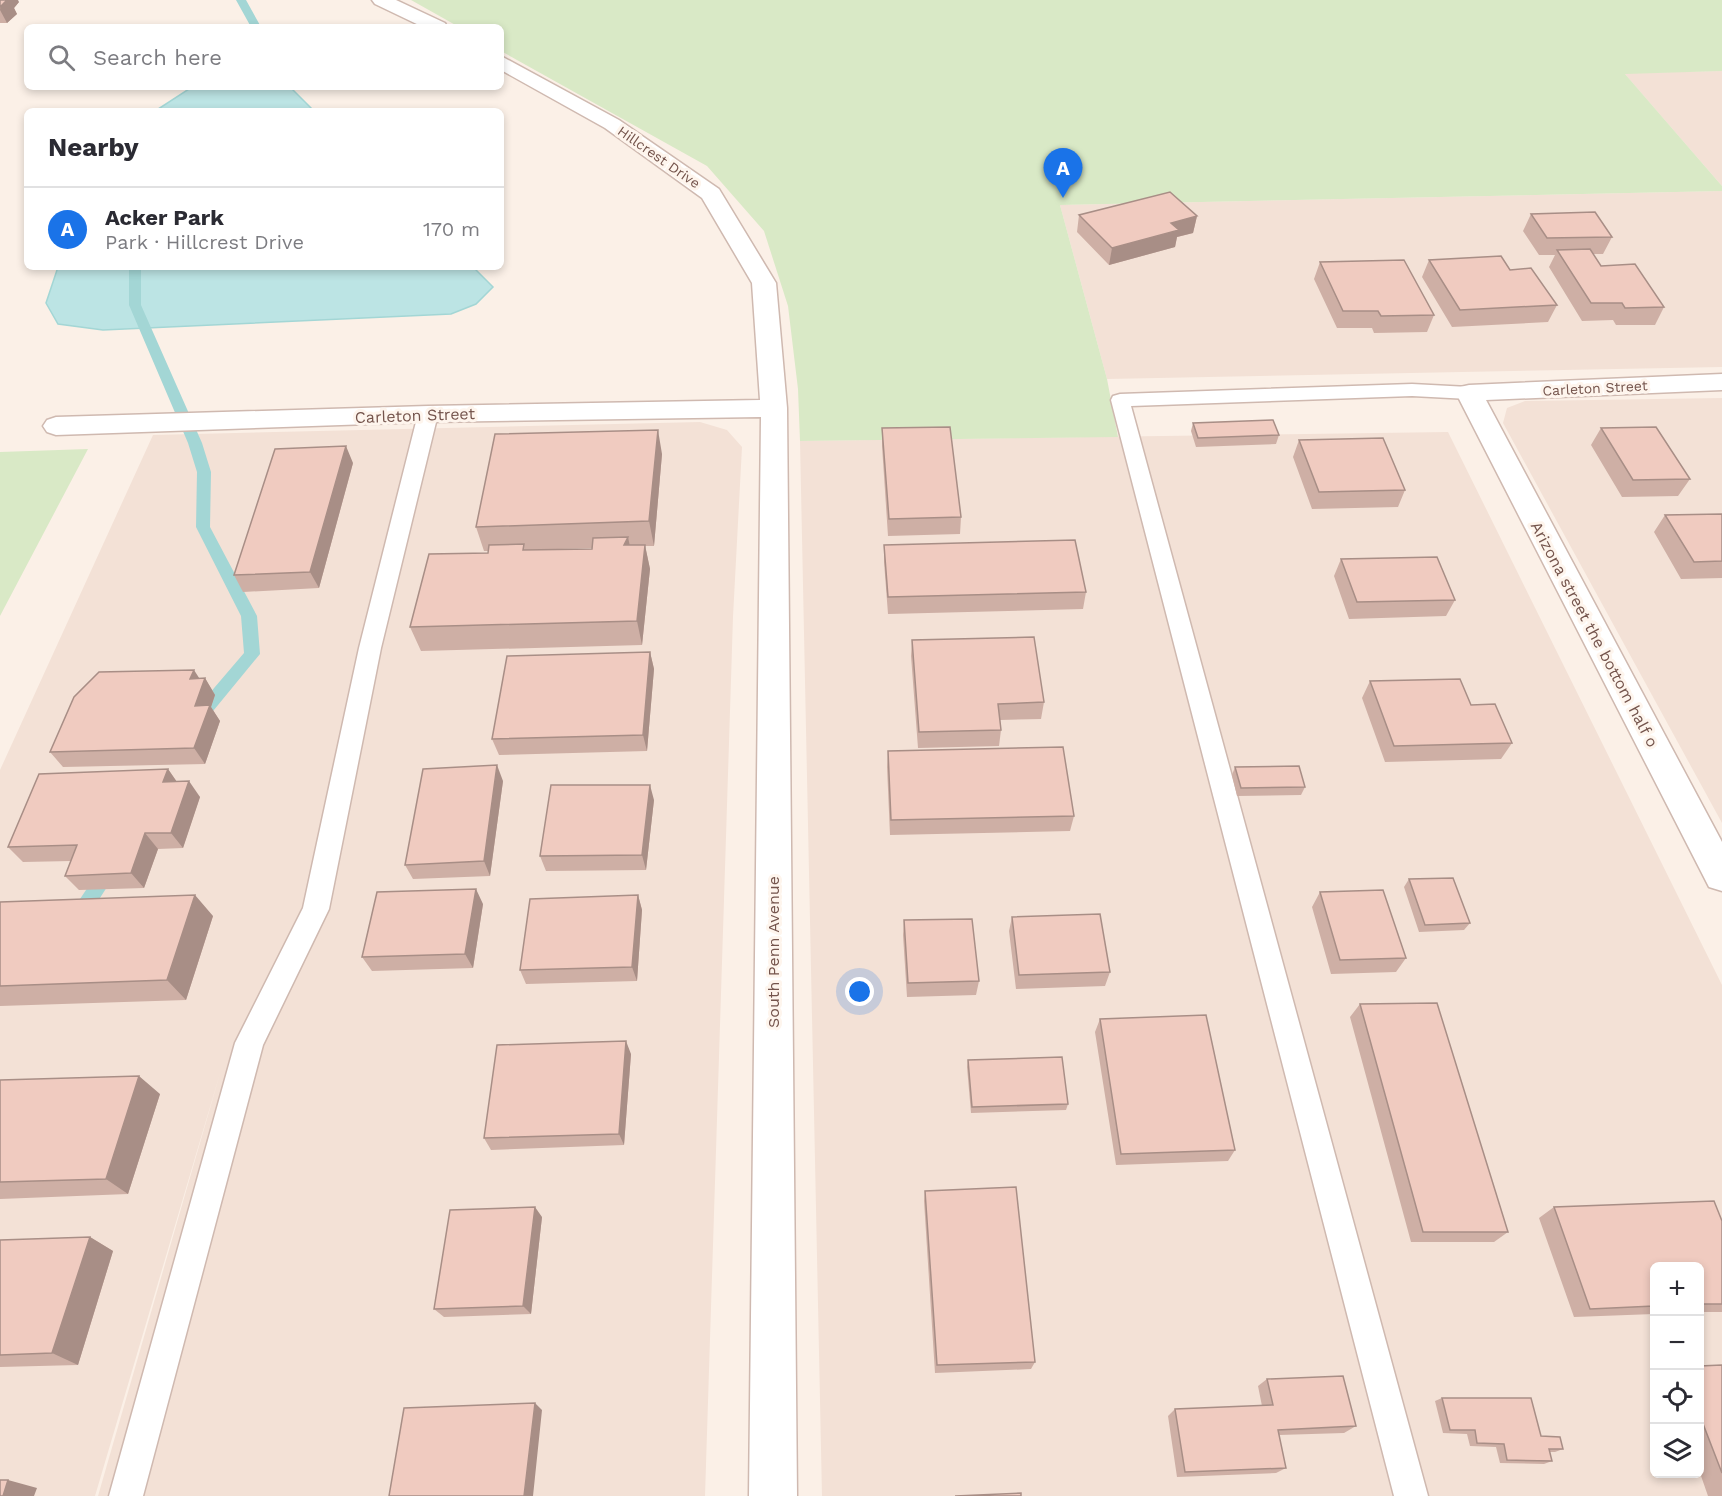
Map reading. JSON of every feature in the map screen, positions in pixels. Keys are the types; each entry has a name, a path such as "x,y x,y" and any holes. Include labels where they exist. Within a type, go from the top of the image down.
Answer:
{"street":[{"path":"381,0 432,24"},
{"name":"Hillcrest Drive","path":"504,64 612,124 711,194 764,284 774,408"},
{"name":"Carleton Street","path":"1468,393 1722,382"},
{"name":"Arizona street the bottom half o","path":"1468,393 1722,876"},
{"name":"Carleton Street","path":"56,426 428,414 774,408"},
{"name":"South Penn Avenue","path":"773,1496 774,408"}],"lane":[{"path":"1411,1496 1120,400 1412,390 1468,393"},
{"path":"126,1496 249,1043 316,909 370,648 428,414"}],"shaded area":[{"path":"1722,71 1722,186 1624,73"},
{"path":"1722,191 1722,367 1107,379 1060,205"},
{"path":"1722,398 1722,823 1503,423 1507,408 1525,401"},
{"path":"700,422 727,430 742,447 733,617 705,1496 98,1496 221,1070 95,1496 0,1496 0,770 153,435"},
{"path":"1448,432 1722,985 1722,1496 822,1496 800,441"}],"green space":[{"path":"411,0 1722,0 1722,71 1625,74 1722,186 1722,191 1060,205 1107,379 1118,437 800,441 798,389 788,306 764,231 707,166 504,53 504,24 454,24"},
{"path":"88,449 0,616 0,452"}],"water":[{"path":"187,90 293,90 311,108 160,108"},
{"path":"57,270 476,270 493,287 476,304 451,314 103,330 58,324 46,303"}],"building":[{"path":"0,0 7,0 0,7"},
{"path":"1170,192 1197,216 1171,223 1179,230 1112,248 1079,215"},
{"path":"1595,212 1612,237 1547,238 1531,214"},
{"path":"1590,249 1601,266 1635,264 1664,307 1625,308 1622,303 1591,303 1557,250"},
{"path":"1501,256 1510,270 1531,268 1557,305 1460,310 1429,260"},
{"path":"1404,260 1434,315 1381,316 1378,311 1343,311 1320,262"},
{"path":"1273,420 1279,435 1198,438 1193,423"},
{"path":"950,427 961,517 889,519 882,428"},
{"path":"1656,427 1690,479 1633,480 1601,428"},
{"path":"658,430 649,521 476,527 495,434"},
{"path":"1383,438 1405,490 1319,492 1299,440"},
{"path":"346,446 310,572 234,575 275,449"},
{"path":"1722,514 1722,561 1694,562 1665,515"},
{"path":"628,537 624,545 645,545 637,621 410,627 429,554 488,553 489,545 524,544 523,550 592,549 593,538"},
{"path":"1075,540 1086,592 888,597 884,545"},
{"path":"1437,557 1455,600 1357,602 1341,559"},
{"path":"1034,637 1044,702 998,704 1001,730 919,732 912,640"},
{"path":"650,652 643,735 492,739 507,656"},
{"path":"194,670 190,679 205,678 195,706 210,705 194,748 50,752 74,697 99,672"},
{"path":"1460,679 1471,705 1495,704 1512,743 1394,746 1370,681"},
{"path":"1063,747 1074,816 891,820 888,751"},
{"path":"497,765 484,861 405,865 423,769"},
{"path":"1299,766 1305,787 1241,788 1235,767"},
{"path":"168,769 163,782 189,781 171,833 145,833 131,873 65,876 77,845 8,847 39,774"},
{"path":"551,785 650,785 642,855 540,856"},
{"path":"1453,878 1470,923 1425,925 1409,879"},
{"path":"476,889 465,954 362,957 377,892"},
{"path":"1383,890 1406,958 1340,960 1320,892"},
{"path":"195,895 167,980 0,986 0,902"},
{"path":"638,895 632,967 520,970 530,899"},
{"path":"1100,914 1110,972 1019,975 1012,917"},
{"path":"972,919 979,981 908,983 904,920"},
{"path":"1437,1003 1508,1232 1423,1232 1360,1004"},
{"path":"1206,1015 1235,1150 1121,1154 1100,1019"},
{"path":"626,1041 619,1134 484,1138 497,1045"},
{"path":"1062,1057 1068,1104 972,1107 968,1060"},
{"path":"139,1076 106,1179 0,1182 0,1080"},
{"path":"1016,1187 1035,1362 937,1365 925,1191"},
{"path":"1714,1201 1722,1221 1722,1304 1704,1304 1704,1262 1650,1262 1650,1306 1590,1309 1554,1207"},
{"path":"535,1207 523,1306 434,1309 450,1210"},
{"path":"90,1237 52,1353 0,1355 0,1240"},
{"path":"1722,1365 1722,1473 1704,1426 1704,1366"},
{"path":"1343,1376 1356,1426 1278,1430 1286,1468 1185,1472 1175,1409 1273,1405 1267,1379"},
{"path":"1442,1398 1531,1398 1541,1436 1560,1437 1563,1449 1549,1449 1552,1461 1507,1460 1504,1444 1477,1443 1475,1430 1450,1430"},
{"path":"535,1403 524,1496 389,1496 404,1408"},
{"path":"0,1480 8,1480 3,1496 0,1496"},
{"path":"1021,1493 1021,1496 955,1496"}],"waterway":[{"path":"241,0 254,24"},
{"path":"135,270 135,305 195,443 204,472 203,527 249,616 252,654 203,712"},
{"path":"78,917 108,871"}],"place":[{"name":"Acker Park","path":"1063,198"}]}
